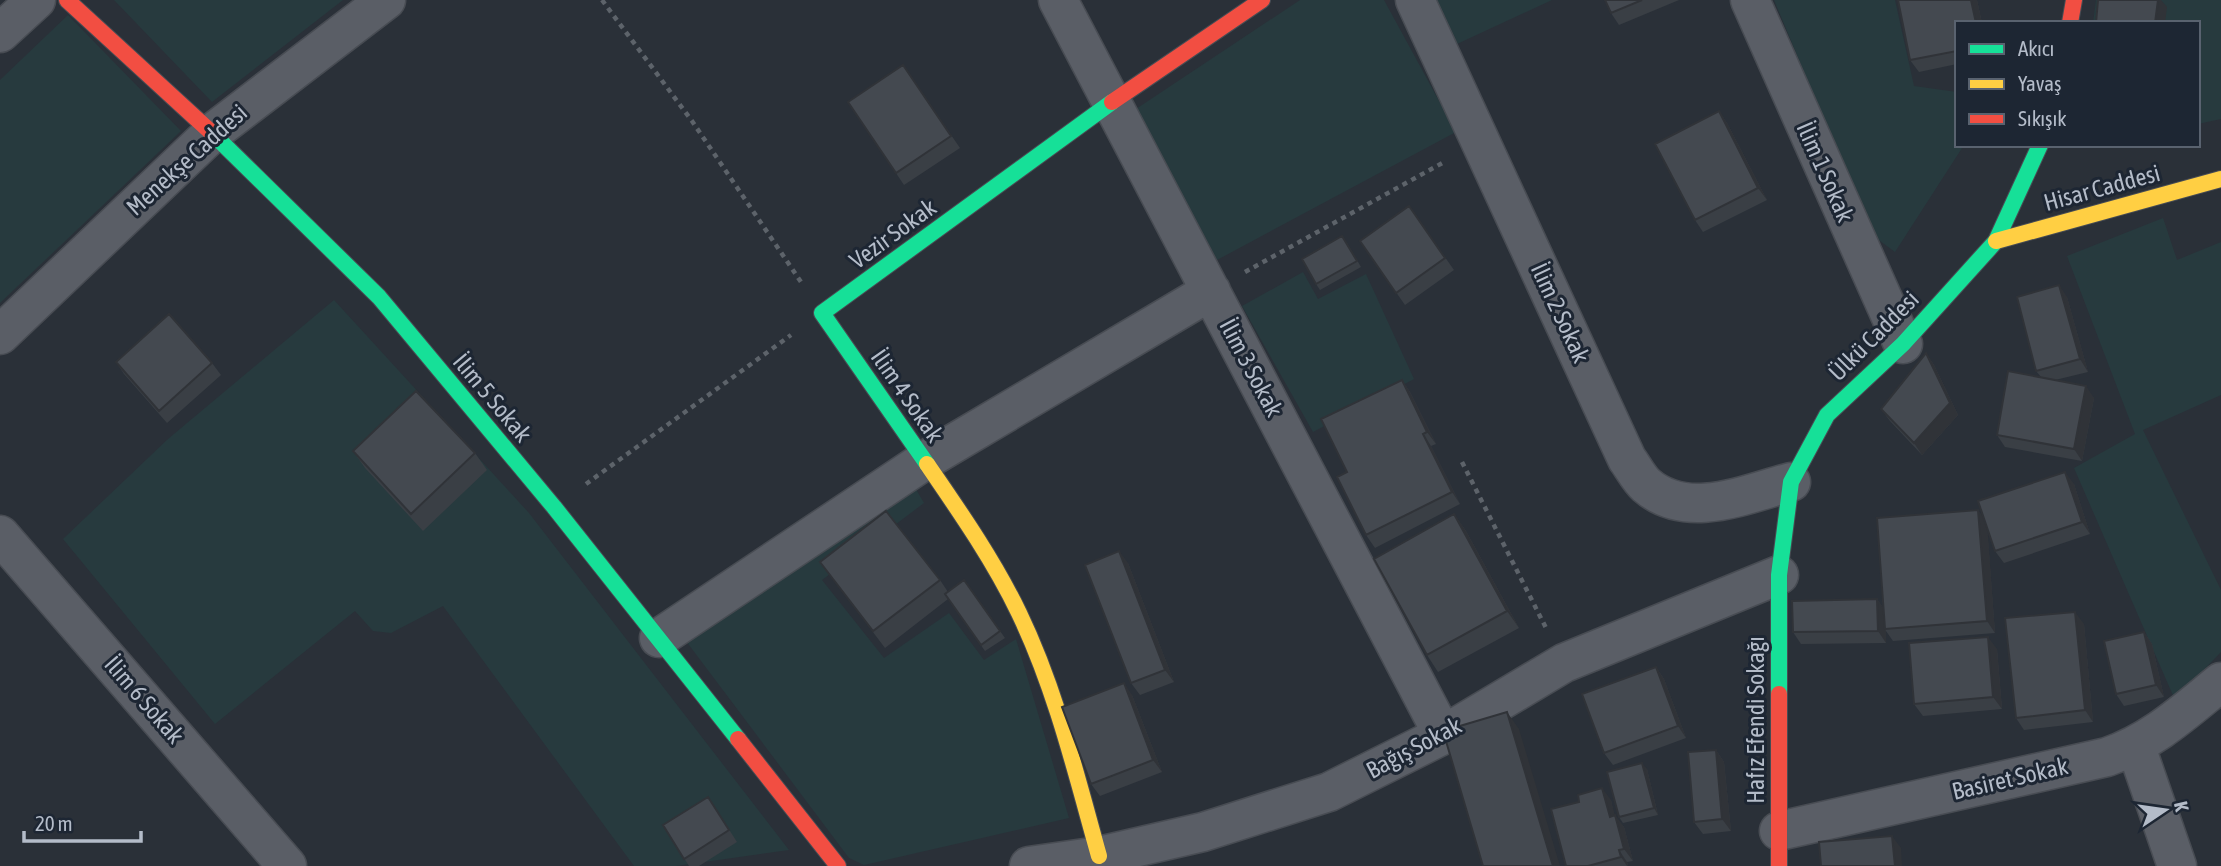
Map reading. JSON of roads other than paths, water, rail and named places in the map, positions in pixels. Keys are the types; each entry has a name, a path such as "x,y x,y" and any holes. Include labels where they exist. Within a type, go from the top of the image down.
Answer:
{"street":[{"path":"0,33 36,0"},
{"name":"İlim 5 Sokak","path":"67,0 212,133 379,298 554,507 838,866"},
{"name":"Menekşe Caddesi","path":"0,334 212,133 386,0"},
{"name":"İlim 3 Sokak","path":"1058,0 1443,735"},
{"name":"Vezir Sokak","path":"822,313 1113,102 1262,0"},
{"name":"İlim 2 Sokak","path":"1415,0 1627,459 1646,485 1673,500 1708,503 1791,482"},
{"name":"İlim 1 Sokak","path":"1750,0 1903,344"},
{"path":"2070,21 2074,0"},
{"name":"Ülkü Caddesi","path":"1779,575 1791,482 1827,415 1903,344 1996,241 2039,147"},
{"name":"Hisar Caddesi","path":"1996,241 2221,179"},
{"path":"659,638 924,461 1211,291"},
{"name":"İlim 4 Sokak","path":"822,313 995,567 1019,612 1055,700 1099,856"},
{"name":"İlim 6 Sokak","path":"0,535 287,866"},
{"name":"Bağış Sokak","path":"1029,866 1099,856 1203,832 1329,792 1443,735 1563,663 1779,575"},
{"name":"Hafız Efendi Sokağı","path":"1779,575 1779,849"},
{"name":"Basiret Sokak","path":"1779,849 2136,747 2160,733 2221,682"},
{"path":"2136,747 2177,866"}]}
